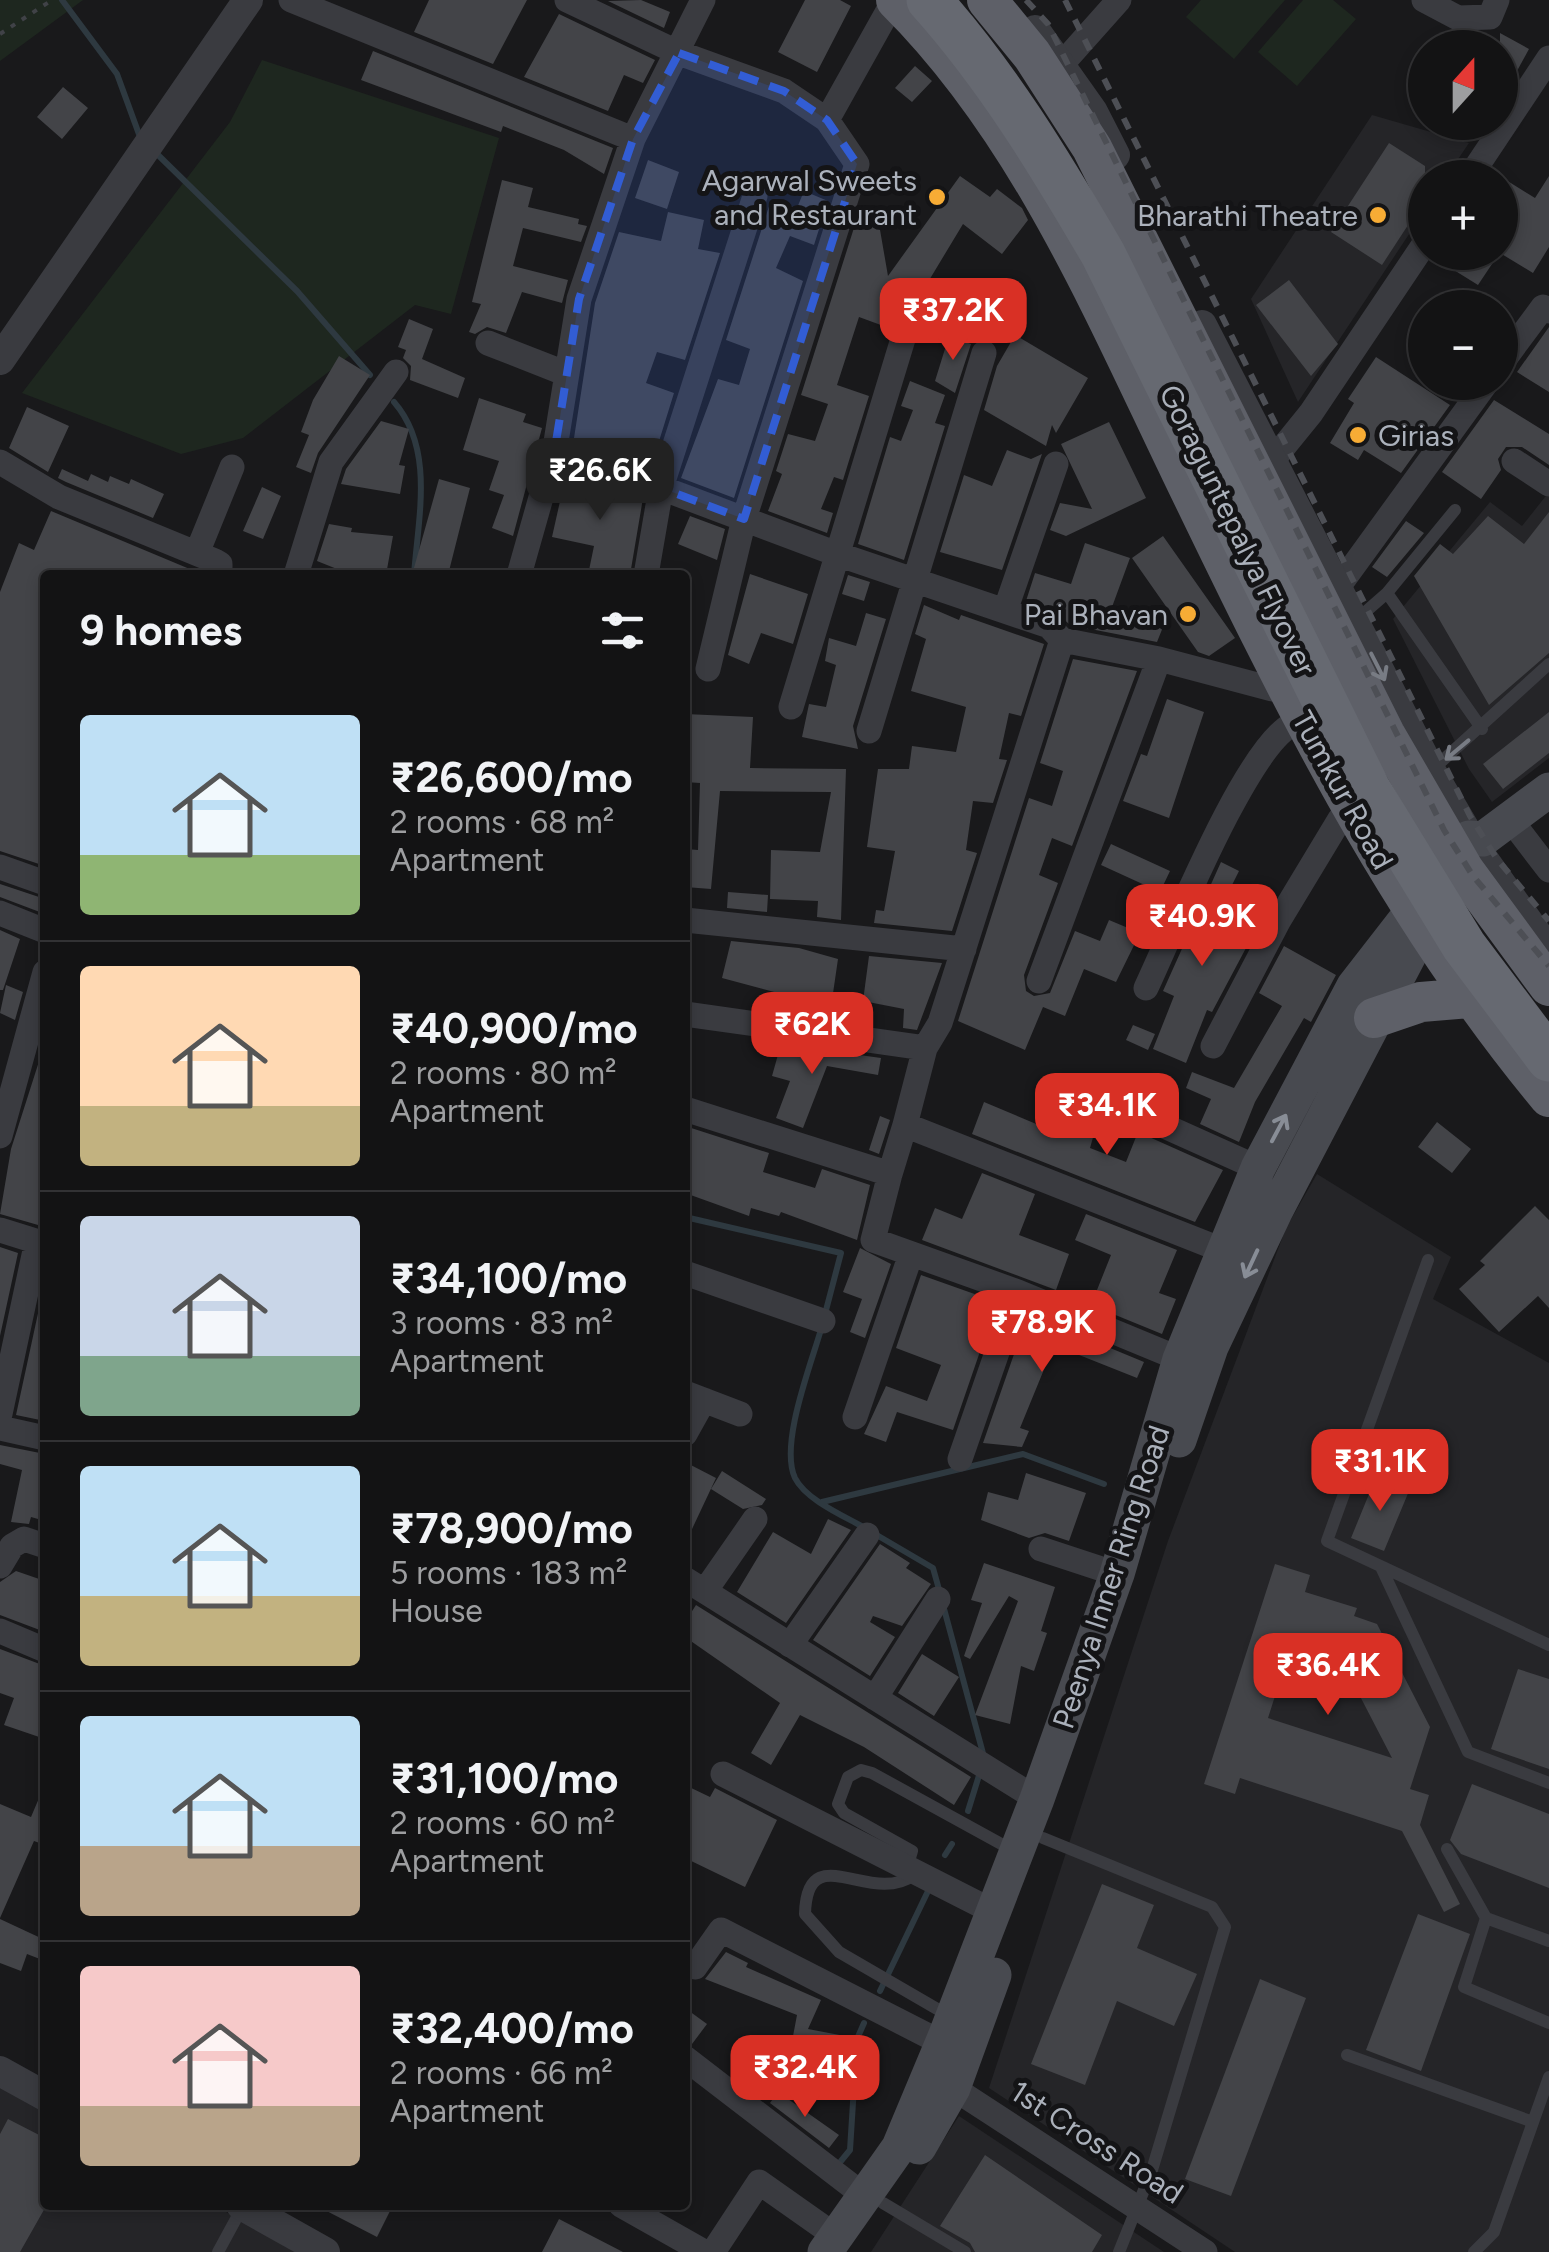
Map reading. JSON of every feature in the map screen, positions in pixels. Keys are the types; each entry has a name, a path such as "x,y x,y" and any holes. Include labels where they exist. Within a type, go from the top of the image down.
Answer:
{"highway":[{"name":"Goraguntepalya Flyover","path":"964,0 1065,136 1108,208 1372,745 1484,928 1549,1014"},
{"path":"987,0 1032,55 1092,148 1338,606 1384,734 1477,846 1549,986"},
{"name":"Goraguntepalya Flyover","path":"898,3 989,73 1063,185 1103,254 1368,789 1454,930 1549,1060"},
{"name":"Tumkur Road","path":"898,3 964,80 1046,203 1096,295 1262,640 1352,813 1476,1007 1549,1097"},
{"path":"1374,1018 1421,1002 1476,1007"}],"main road":[{"path":"1409,906 1549,790"},
{"name":"Peenya Inner Ring Road","path":"837,2247 874,2200 944,2055 1030,1845 1211,1347 1374,1018 1409,906"},
{"name":"Peenya Inner Ring Road","path":"944,2055 994,1912 1030,1845 1037,1799 1116,1574 1180,1359 1222,1250 1258,1168 1354,986 1409,906"}],"street":[{"path":"0,360 248,0"},
{"path":"291,0 633,139"},
{"path":"567,0 679,52 784,91 827,120 857,164 744,519 708,670"},
{"path":"520,570 555,448 579,298 633,139 702,0"},
{"path":"1012,0 1094,112 1272,461 1338,606 1431,771 1549,951"},
{"path":"1062,64 1120,0"},
{"path":"1424,0 1458,18 1490,17 1498,0"},
{"path":"827,120 898,3 1068,272 1340,820 1366,860 1409,906"},
{"path":"1481,160 1549,58"},
{"path":"647,570 661,488 755,196"},
{"path":"1272,461 1311,413 1408,268"},
{"path":"1518,342 1547,305"},
{"path":"791,707 914,306"},
{"path":"488,343 566,374"},
{"path":"869,730 984,353"},
{"path":"298,570 331,462 396,372"},
{"path":"1338,606 1475,400"},
{"path":"555,448 837,554 1049,626 1062,640 1159,659 1272,688"},
{"path":"1514,461 1549,484"},
{"path":"0,462 58,498 220,564 220,570"},
{"path":"1004,611 1056,464"},
{"path":"196,554 232,467"},
{"path":"1062,640 940,1024 925,1048 873,1240 1018,1292 1180,1359"},
{"path":"1039,982 1159,659"},
{"path":"1146,988 1251,767 1276,734 1290,725"},
{"path":"1213,1046 1279,920 1340,820"},
{"path":"1477,846 1549,870"},
{"path":"0,867 40,881"},
{"path":"0,913 40,929"},
{"path":"690,921 964,949"},
{"path":"0,1136 40,990"},
{"path":"1476,1007 1483,1042 1549,1122"},
{"path":"690,1015 925,1048"},
{"path":"1111,1102 1258,1168"},
{"path":"690,1111 890,1174"},
{"path":"905,1125 1222,1250"},
{"path":"0,1230 40,1242"},
{"path":"0,1414 40,1246"},
{"path":"854,1417 911,1254"},
{"path":"690,1275 823,1321"},
{"path":"960,1459 1018,1292"},
{"path":"695,1396 740,1414"},
{"path":"0,1428 40,1437"},
{"path":"756,1520 695,1585 1037,1799"},
{"path":"790,1645 867,1535"},
{"path":"0,1566 12,1546 24,1539 40,1544"},
{"path":"1041,1549 1116,1574"},
{"path":"875,1698 938,1599"},
{"path":"0,1631 40,1648"},
{"path":"724,1774 994,1912"},
{"name":"1st Cross Road","path":"695,1966 721,1930 944,2055 1139,2208 1206,2252"},
{"path":"690,2062 874,2200"},
{"path":"0,2071 40,2093"},
{"path":"713,2252 759,2182 837,2247"},
{"path":"249,2210 319,2251"},
{"path":"630,2210 704,2252"}],"lane":[{"path":"1338,606 1386,594 1455,510"},
{"path":"1386,594 1482,729"},
{"path":"1431,771 1482,729 1549,664"},
{"path":"1428,1260 1326,1541 1549,1645"},
{"path":"1381,1567 1468,1752 1549,1783"},
{"path":"944,2055 886,1978 839,1952 815,1930 806,1914 806,1898 815,1881 829,1874 889,1887 910,1872 912,1851 844,1813 838,1804 848,1776 861,1770 872,1773 933,1810 1212,1907 1225,1928 1139,2208 1119,2252"},
{"path":"1447,1848 1486,1918 1549,1941"},
{"path":"1486,1918 1464,1987 1549,2022"},
{"path":"1347,2056 1533,2122"},
{"path":"1474,2252 1494,2232 1549,2078"},
{"path":"874,2200 965,2252"},
{"path":"218,2252 240,2210"}],"path":[{"path":"0,34 51,1"}],"highlighted area":[{"path":"679,53 784,91 827,120 857,164 744,519 555,448 579,299 633,139"}],"shaded area":[{"path":"0,0 83,0 0,61"},
{"path":"1201,0 1285,0 1234,59 1186,17"},
{"path":"1303,0 1333,0 1356,19 1297,86 1258,52"},
{"path":"262,60 499,138 451,314 415,305 243,438 181,454 22,393 230,122"},
{"path":"1372,115 1408,125 1408,140 1469,143 1458,160 1408,160 1408,236 1298,402 1251,299"},
{"path":"1549,492 1549,758 1492,802 1469,769 1393,619 1490,502 1522,526"},
{"path":"1317,1174 1451,1257 1433,1299 1549,1363 1549,2252 1235,2252 989,2088 1168,1541 1286,1228"},
{"path":"0,2081 40,2104 40,2210 223,2210 295,2252 0,2252"},
{"path":"959,2116 1164,2252 871,2252"}],"building":[{"path":"429,0 527,0 493,64 414,32"},
{"path":"641,0 670,12 664,28 608,1"},
{"path":"805,0 840,0 851,6 817,72 778,52"},
{"path":"559,14 655,60 643,83 624,75 608,111 524,77"},
{"path":"1518,43 1529,49 1518,69"},
{"path":"373,51 613,148 604,174 564,150 503,126 501,132 361,80"},
{"path":"915,66 932,81 912,102 895,88"},
{"path":"63,87 88,108 62,139 37,117"},
{"name":"Bharathi Theatre","path":"1389,143 1416,160 1408,160 1408,225 1382,265 1331,232"},
{"path":"648,160 679,172 667,209 635,198"},
{"path":"960,176 990,197 997,189 1022,208 1028,220 1002,254 963,224 922,292 910,290 901,295 889,328 859,317 837,385 869,396 843,480 834,477 821,509 833,513 827,533 768,511 782,474 776,471 788,434 815,441 828,404 801,395 859,212 879,224 888,276"},
{"path":"1549,176 1549,247 1533,273 1518,264 1518,187 1535,198"},
{"path":"502,180 533,188 528,207 579,219 578,224 587,226 581,242 523,228 513,266 568,280 562,303 522,292 506,333 487,327 475,334 469,332 481,304 472,302"},
{"path":"804,191 828,201 814,245 790,236 776,268 803,281 734,498 681,478 718,379 739,385 750,349 726,340 771,200 797,208"},
{"path":"668,212 704,220 698,249 720,253 685,360 657,352 646,383 674,393 651,467 574,438 595,303 619,232 661,241"},
{"path":"1454,270 1488,270 1478,285"},
{"path":"1289,280 1338,344 1311,376 1256,305"},
{"path":"409,319 433,329 422,359 465,378 458,398 410,380 411,366 403,358 406,350 398,347"},
{"path":"1549,327 1549,392 1518,371"},
{"path":"1015,335 1088,378 1056,433 1052,425 1046,446 984,410 997,366"},
{"path":"949,336 971,344 955,393 935,381"},
{"path":"339,356 370,375 318,453 311,473 296,467 309,435 301,432 313,400"},
{"path":"1376,357 1408,378 1408,400 1442,400 1450,405 1401,473 1364,450 1358,460 1330,443 1354,403 1348,399"},
{"path":"910,381 945,395 935,423 945,426 904,560 858,544 890,437 901,441 913,410 901,406"},
{"path":"479,398 526,414 523,422 542,428 513,536 492,528 504,495 489,490 499,461 463,450"},
{"path":"1494,400 1549,434 1549,465 1522,447 1506,447 1498,459 1501,470 1481,499 1442,472"},
{"path":"27,407 69,426 48,472 9,448"},
{"path":"381,421 409,429 399,465 405,466 400,494 341,484 346,469"},
{"path":"1109,422 1146,498 1066,536 1050,530 1060,503 1092,509 1061,444"},
{"path":"1007,450 1031,459 1042,454 1002,570 940,552 964,475 992,486"},
{"path":"62,469 88,481 91,474 108,482 110,476 129,484 131,479 164,494 153,518 58,478"},
{"path":"567,470 643,498 631,570 589,570 594,546 552,537"},
{"path":"439,479 470,488 449,570 413,570"},
{"path":"262,487 281,496 263,539 243,531"},
{"path":"51,511 192,570 40,570 40,864 0,851 0,592 19,543 34,550"},
{"path":"1549,512 1549,653 1489,705 1414,576 1440,544 1453,554 1488,516 1524,544"},
{"path":"690,516 725,529 717,560 678,544"},
{"path":"1406,521 1424,533 1387,577 1372,567"},
{"path":"329,524 352,528 351,532 393,536 387,570 340,570 317,561"},
{"path":"1163,536 1235,638 1209,656 1198,652 1132,558"},
{"path":"1085,543 1130,558 1112,607 1163,627 1157,642 1070,625 1055,611 1026,601 1035,573 1071,584"},
{"path":"750,574 808,594 793,644 761,633 749,664 728,655"},
{"path":"848,575 870,582 864,601 842,594"},
{"path":"924,605 959,620 961,615 1044,644 1021,716 1009,713 999,759 1007,760 993,803 973,801 966,850 977,853 952,931 874,923 876,910 884,911 895,851 867,847 878,769 909,769 912,746 956,752 966,707 911,691 926,639 915,634"},
{"path":"866,613 886,619 853,726 858,749 802,737 809,704 826,707 836,665 825,661 829,638 856,646"},
{"path":"1073,659 1137,671 1072,846 1052,838 1039,875 1058,883 1024,975 1026,991 1034,996 1050,993 1075,931 1100,941 1109,920 1140,933 1116,982 1084,969 1065,1016 1043,1007 1025,1050 958,1021 1029,798 1052,806 1063,771 1040,763"},
{"path":"1167,699 1204,712 1169,818 1123,801 1141,754 1147,756"},
{"path":"1549,712 1549,753 1503,789 1483,764"},
{"path":"690,714 753,717 750,768 846,769 841,920 817,917 818,901 770,899 771,850 820,852 831,792 720,791 711,889 690,887 690,849 698,850 700,783 690,782"},
{"path":"1111,844 1170,871 1160,892 1101,865"},
{"path":"1221,862 1239,871 1218,913 1255,931 1212,1012 1207,1010 1186,1063 1153,1049 1174,996 1163,991"},
{"path":"0,884 40,897 40,912 0,897"},
{"path":"728,892 768,895 767,912 727,908"},
{"path":"0,930 20,939 3,990 0,990"},
{"path":"731,941 799,948 838,959 831,1007 722,978"},
{"path":"1284,946 1336,975 1311,1022 1304,1018 1255,1102 1239,1142 1200,1124 1211,1099 1186,1088 1192,1072 1234,1088 1282,1006 1259,993"},
{"path":"869,956 942,963 917,1030 903,1028 904,1009 863,1001"},
{"path":"6,985 23,992 15,1020 0,1013"},
{"path":"1133,1025 1155,1034 1148,1050 1126,1040"},
{"path":"781,1044 881,1058 878,1075 827,1066 803,1128 776,1118 790,1081 772,1076"},
{"path":"40,1058 40,1226 0,1214 11,1149"},
{"path":"1076,1094 1095,1101 1100,1113 1090,1148 1126,1162 1138,1132 1223,1170 1195,1222 972,1134 984,1102 1060,1134"},
{"path":"880,1116 890,1120 879,1154 869,1150"},
{"path":"1437,1122 1471,1149 1452,1173 1418,1147"},
{"path":"690,1128 769,1153 763,1172 815,1188 822,1169 870,1185 857,1240 781,1212 779,1216 751,1208 749,1216 690,1195"},
{"path":"982,1173 1035,1194 1019,1235 1069,1254 1056,1290 922,1240 935,1208 962,1219"},
{"path":"1535,1206 1549,1220 1549,1308 1538,1296 1499,1332 1459,1289 1485,1265 1480,1261"},
{"path":"1086,1214 1177,1250 1159,1293 1176,1299 1162,1334 1091,1305 1111,1255 1075,1240"},
{"path":"0,1247 18,1253 0,1336"},
{"path":"860,1248 891,1264 865,1338 850,1332 862,1299 843,1292"},
{"path":"921,1275 997,1302 953,1430 897,1412 886,1442 864,1434 886,1386 927,1401 941,1365 896,1348"},
{"path":"40,1304 40,1420 16,1415"},
{"path":"1028,1314 1144,1362 1137,1378 1054,1345 1020,1428 1029,1431 1022,1447 983,1443"},
{"path":"0,1445 40,1453 40,1520 31,1517 29,1524 11,1522 22,1470 0,1464"},
{"path":"690,1465 716,1478 690,1533"},
{"path":"722,1471 766,1499 762,1505 743,1509 711,1489"},
{"path":"1026,1473 1086,1493 1069,1541 1045,1533 1029,1538 981,1520 988,1492 1018,1500"},
{"path":"1376,1477 1409,1491 1384,1551 1351,1538"},
{"path":"828,1519 851,1530 786,1623 737,1592 773,1532 811,1554"},
{"path":"880,1544 910,1563 906,1568 931,1584 902,1626 873,1616 870,1622 895,1637 870,1676 813,1640"},
{"path":"984,1563 1055,1587 1041,1631 1047,1633 1034,1671 1021,1666 1010,1724 975,1715 1018,1601 1009,1596 970,1659 964,1656 982,1603 971,1600"},
{"path":"1275,1564 1310,1575 1305,1592 1357,1608 1354,1616 1377,1624 1430,1727 1410,1789 1429,1795 1420,1825 1460,1904 1444,1912 1402,1831 1240,1778 1235,1794 1204,1784","holes":["1295,1633 1334,1646 1392,1758 1268,1718"]},
{"path":"16,1571 40,1579 40,1630 0,1615 0,1582"},
{"path":"696,1605 971,1777 954,1805 864,1747 800,1715 771,1765 751,1753 780,1703 690,1640 690,1614"},
{"path":"0,1649 40,1664 40,1737 4,1725 14,1698 0,1693"},
{"path":"922,1654 959,1677 934,1716 898,1693"},
{"path":"1518,1669 1549,1679 1549,1769 1491,1749"},
{"path":"1472,1784 1549,1814 1549,1888 1461,1854 1450,1840"},
{"path":"690,1787 710,1797 715,1788 777,1820 745,1887 690,1860"},
{"path":"40,1796 40,1843 34,1841 0,1918 0,1804 31,1817"},
{"path":"1102,1884 1154,1905 1137,1948 1197,1974 1174,2026 1117,2001 1085,2085 1031,2064"},
{"path":"1418,1914 1470,1934 1421,2071 1366,2050"},
{"path":"0,1919 40,1938 40,1959 27,1954 21,1971 0,1963"},
{"path":"726,1952 748,1963 746,1967 821,2000 808,2029 850,2037 837,2100 783,2089 797,2015 705,1979"},
{"path":"1260,1979 1306,1998 1231,2196 1185,2179"},
{"path":"690,2012 707,2024 690,2043"},
{"path":"778,2092 839,2135 829,2148 770,2103"},
{"path":"8,2119 40,2135 38,2188 40,2210 44,2210 20,2252 0,2252 0,2134"},
{"path":"985,2155 1102,2235 1092,2252 975,2252 970,2243 940,2226"},
{"path":"325,2210 390,2210 377,2237"},
{"path":"559,2219 623,2252 542,2252"}],"waterway":[{"path":"62,0 117,74 140,137"},
{"path":"156,153 297,291 370,375"},
{"path":"394,402 407,421 419,462 414,570"},
{"path":"690,1218 841,1253 825,1314"},
{"path":"822,1326 794,1424 791,1463 800,1486 826,1507 865,1528"},
{"path":"822,1502 1023,1454 1104,1484"},
{"path":"875,1534 933,1568 940,1593"},
{"path":"943,1605 984,1757"},
{"path":"968,1811 981,1769"},
{"path":"945,1855 952,1844"},
{"path":"880,1991 929,1889"},
{"path":"841,2161 850,2150 857,2039 864,2023"}],"railway":[{"path":"1026,0 1048,24 1444,830 1473,876 1549,966"},
{"path":"1065,0 1470,816 1497,859 1549,921"}],"place":[{"name":"Agarwal Sweets and Restaurant","path":"937,197"},
{"name":"Bharathi Theatre","path":"1378,215"},
{"name":"Girias","path":"1358,435"},
{"name":"Pai Bhavan","path":"1188,614"}]}
